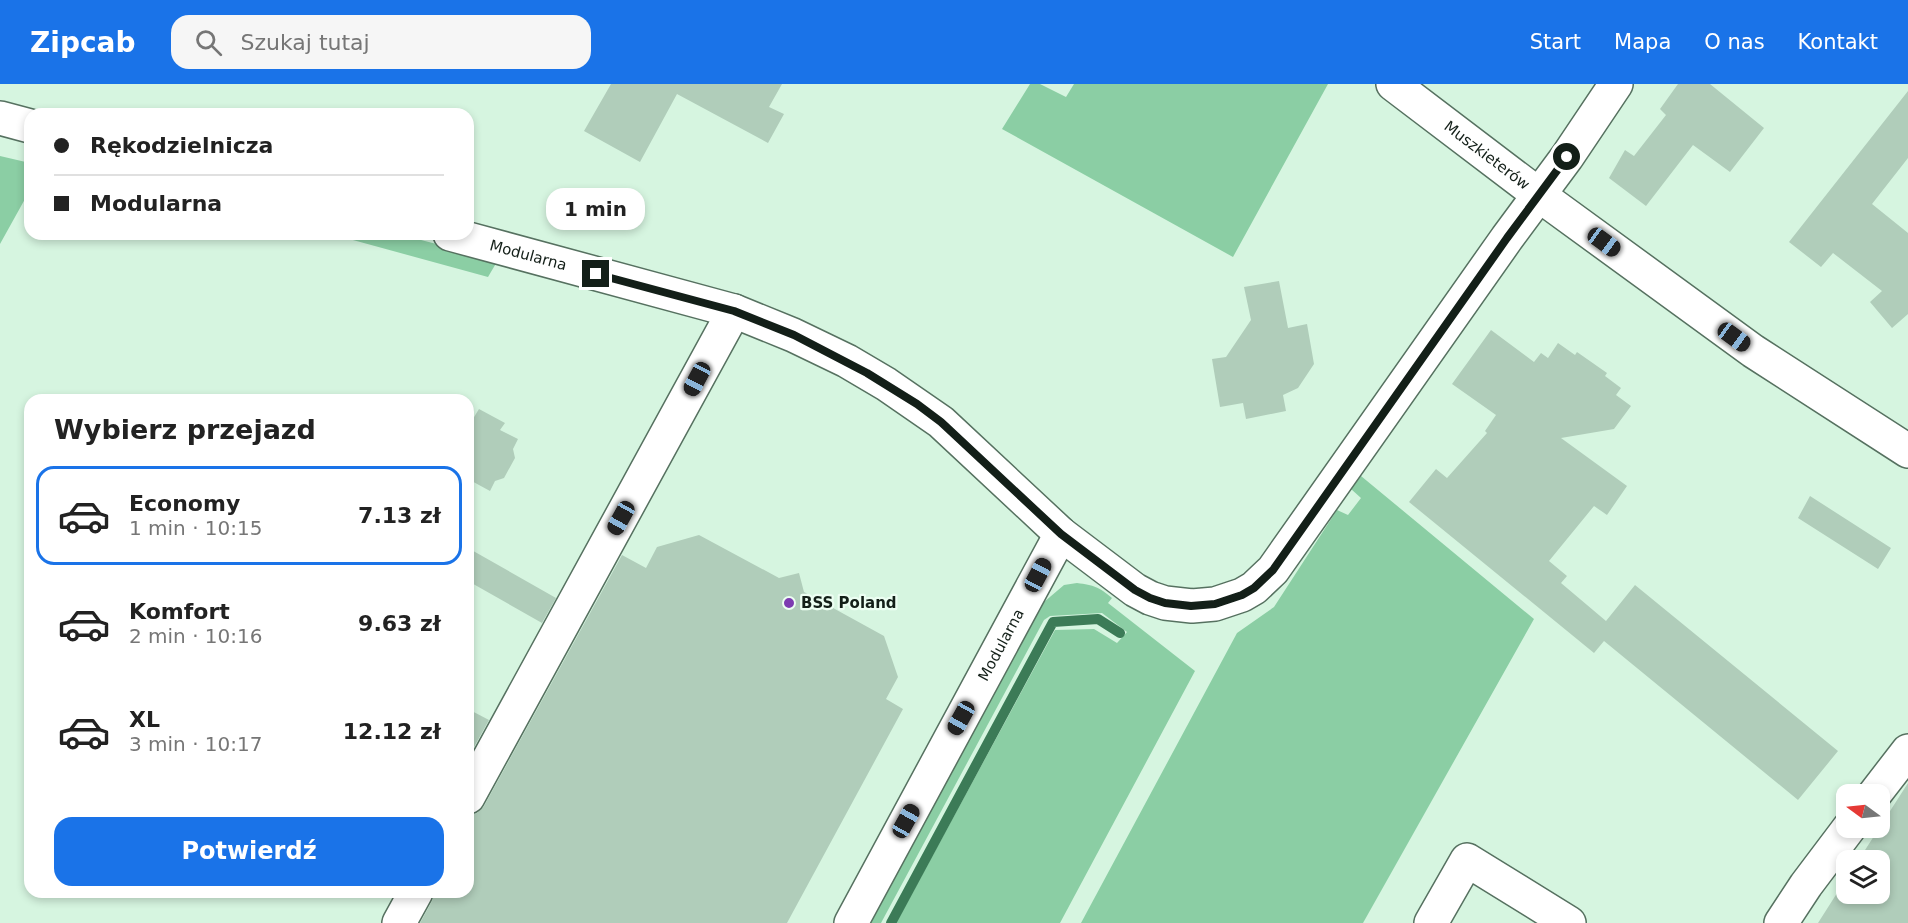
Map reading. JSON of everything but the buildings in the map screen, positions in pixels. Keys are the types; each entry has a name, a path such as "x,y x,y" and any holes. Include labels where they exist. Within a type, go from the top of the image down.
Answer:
{"street":[{"name":"Muszkieterów","path":"1393,84 1539,195 1753,351 1908,451"},
{"path":"1061,534 1135,590 1165,603 1191,606 1215,604 1242,595 1254,588 1273,570 1616,84"},
{"path":"0,118 24,124"},
{"name":"Modularna","path":"472,240 734,311 794,335 847,361 917,404 941,422 1061,534 851,923"},
{"path":"474,786 734,311"},
{"path":"1882,784 1908,751"},
{"path":"1781,923 1841,838"},
{"path":"1431,923 1467,860 1569,923"},
{"path":"399,923 413,898"}],"green space":[{"path":"1030,84 1040,84 1066,97 1074,84 1328,84 1233,257 1002,129"},
{"path":"0,156 24,162 24,201 0,244"},
{"path":"353,240 421,240 498,260 488,277"},
{"path":"1361,476 1534,619 1363,923 1081,923 1237,633 1274,607 1337,510 1348,515 1361,498 1351,489"},
{"path":"1077,583 1096,587 1107,594 1112,598 1108,603 1195,671 1060,923 896,923 1055,630 1094,629 1117,643 1127,632 1102,613 1050,616 1044,620 881,923 870,923 1044,602 1064,585"}],"waterway":[{"path":"891,923 1053,622 1098,619 1120,633"}],"place":[{"name":"BSS Poland","path":"789,603"}],"route":[{"path":"596,274 734,311 794,335 847,361 917,404 941,422 1061,534 1135,590 1165,603 1191,606 1215,604 1242,595 1254,588 1273,570 1507,238 1567,157"}]}
